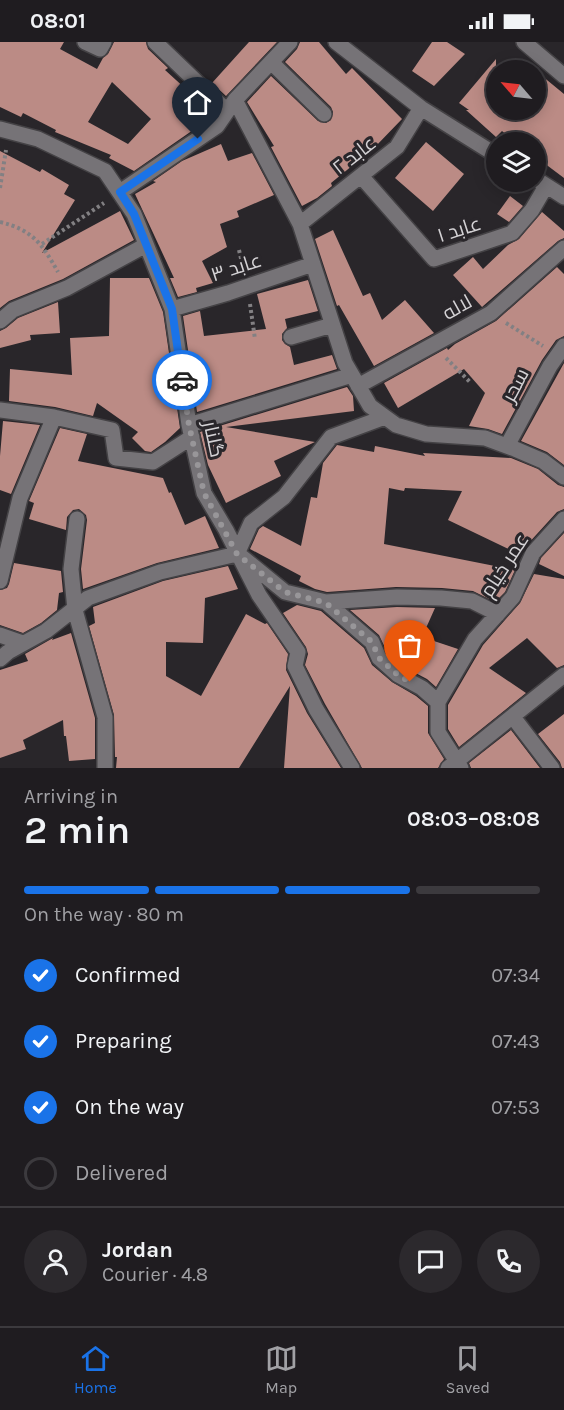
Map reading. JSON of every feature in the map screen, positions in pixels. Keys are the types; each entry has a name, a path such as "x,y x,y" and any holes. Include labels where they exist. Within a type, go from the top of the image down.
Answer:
{"street":[{"path":"85,42 99,49 104,42"},
{"path":"156,42 231,106 300,224 345,363 370,406 396,425 426,434 485,438 507,446 543,461 564,477"},
{"path":"120,192 217,126 231,106 290,42"},
{"path":"336,42 421,108 486,149"},
{"path":"524,42 564,76"},
{"path":"271,62 324,114"},
{"name":"عابد ۲","path":"300,224 397,147 421,108"},
{"name":"گلنار","path":"5,130 38,139 105,171 134,214 172,309 190,431 204,493 259,595 298,652 295,666 316,709 352,768"},
{"name":"عابد ۱","path":"361,176 434,259 512,233 532,210 538,192"},
{"path":"546,185 564,197"},
{"path":"0,321 13,310 67,288 146,245"},
{"name":"لاله","path":"54,417 112,430 116,458 153,462 190,431 355,380 433,345 491,313 564,248"},
{"name":"عابد ۳","path":"172,309 313,264"},
{"path":"291,338 332,325"},
{"name":"سحر","path":"507,446 550,366 561,351"},
{"path":"0,410 54,417 20,498 0,581"},
{"path":"237,554 251,523 284,496 331,437 385,417"},
{"path":"77,519 71,569 75,610 105,717 105,768"},
{"name":"عمر خیام","path":"438,702 475,639 513,597 532,553 564,519"},
{"path":"237,554 285,592 326,603 397,597 441,598 472,601 498,614"},
{"path":"0,659 45,631 88,598 160,572 237,554"},
{"path":"326,603 372,642 379,658 398,675 422,688 438,702 438,732 455,766 564,675"},
{"path":"0,635 23,644"},
{"path":"513,717 552,768"}],"path":[{"path":"0,188 5,130"},
{"path":"42,244 120,192"},
{"path":"0,222 17,226 42,244 67,288"},
{"path":"247,286 255,339"},
{"path":"491,313 561,351"},
{"path":"433,345 470,382"}],"building":[{"path":"0,42 64,42 60,49 97,69 114,42 146,42 148,49 168,68 165,70 209,110 196,128 134,171 109,158 111,155 55,132 56,130 23,113 21,117 0,107","holes":["112,82 151,119 128,144 88,122"]},
{"path":"249,42 277,42 226,96 212,83"},
{"path":"300,42 319,42 346,74 352,68 402,119 374,148 331,183 332,186 302,206 271,147 274,146 247,102 271,76 318,121 326,123 331,120 333,112 331,107 285,62"},
{"path":"432,42 447,42 465,54 434,86 412,71"},
{"path":"486,71 486,120 546,120 546,79 564,94 564,178 546,164 546,132 490,132 459,103"},
{"path":"426,142 464,174 433,211 395,178"},
{"path":"221,144 228,161 252,153 274,195 237,211 239,217 220,224 227,247 202,261 213,283 196,288 197,292 178,297 170,278 174,278 135,194 156,182 153,181 182,161"},
{"path":"0,151 40,172 42,169 69,185 64,194 75,200 42,253 120,211 134,240 63,279 9,301 0,308"},
{"path":"510,196 523,206 509,222 497,214"},
{"path":"542,212 564,231 564,238 482,307 453,275 473,257 483,269 508,245 519,239"},
{"path":"333,230 363,296 370,293 382,320 405,300 434,333 374,366 339,305 337,306 315,239"},
{"path":"557,267 564,274 564,336 556,340 542,360 502,434 469,426 485,393 464,369 398,408 384,383 447,348 448,350 496,321"},
{"path":"110,278 149,278 163,312 180,428 151,452 145,451 132,438 138,432 97,403 93,416 55,407 9,401 10,369 72,375 70,338 109,336"},
{"path":"308,280 318,311 285,319 287,328 282,334 282,340 290,347 294,365 332,355 337,369 197,412 183,316 200,311 204,336 266,329 257,294"},
{"path":"58,302 60,333 30,335 31,340 0,348 0,331 18,318"},
{"path":"564,363 564,465 547,452 521,441"},
{"path":"347,387 353,396 354,411 226,427 315,442 274,461 281,476 226,503 208,465 200,432"},
{"path":"3,421 40,425 11,494 0,490"},
{"path":"60,428 87,434 78,461 163,478 185,525 205,516 219,548 157,563 83,589 81,569 86,515 79,509 73,510 67,517 66,530 29,519 34,503 29,501"},
{"path":"337,445 374,452 375,446 425,456 423,453 511,458 538,469 564,487 564,509 557,512 526,546 521,555 448,520 462,491 405,488 404,491 389,488 384,544 515,570 505,592 495,602 473,591 442,588 396,587 327,592 315,589 299,581 301,576 250,549 259,529 263,526 301,546 311,497 317,498 323,463"},
{"path":"564,533 564,576 539,564 541,558"},
{"path":"14,563 61,571 63,592 59,593 57,610 41,623 23,633 0,625 0,590 7,588"},
{"path":"228,566 238,589 205,598 203,643 166,642 166,676 201,696 246,614 267,623 288,654 286,670 307,713 341,768 284,768 290,686 239,768 116,768 114,715 89,626 95,623 93,607 163,581"},
{"path":"534,574 564,579 564,665 557,668 527,638 489,668 526,693 459,747 448,729 448,705 483,645 520,603"},
{"path":"297,605 321,611 364,648 372,665 392,682 428,706 428,733 444,759 438,768 362,768 305,665 308,654 306,647 283,613"},
{"path":"397,607 435,608 422,637 458,649 436,687 427,679 404,667 387,652 379,635 350,610"},
{"path":"71,633 95,718 95,759 69,761 63,720 23,740 26,749 0,758 0,670 28,661 25,654 53,638 52,640"},
{"path":"564,714 564,768 562,768 560,762 538,734"},
{"path":"511,730 540,768 471,768 469,763"}],"way so far":[{"path":"182,380 204,493 237,554 285,592 326,603 372,642 379,658 398,675 410,682"}],"route":[{"path":"182,380 172,309 134,214 120,192 198,139"}]}
